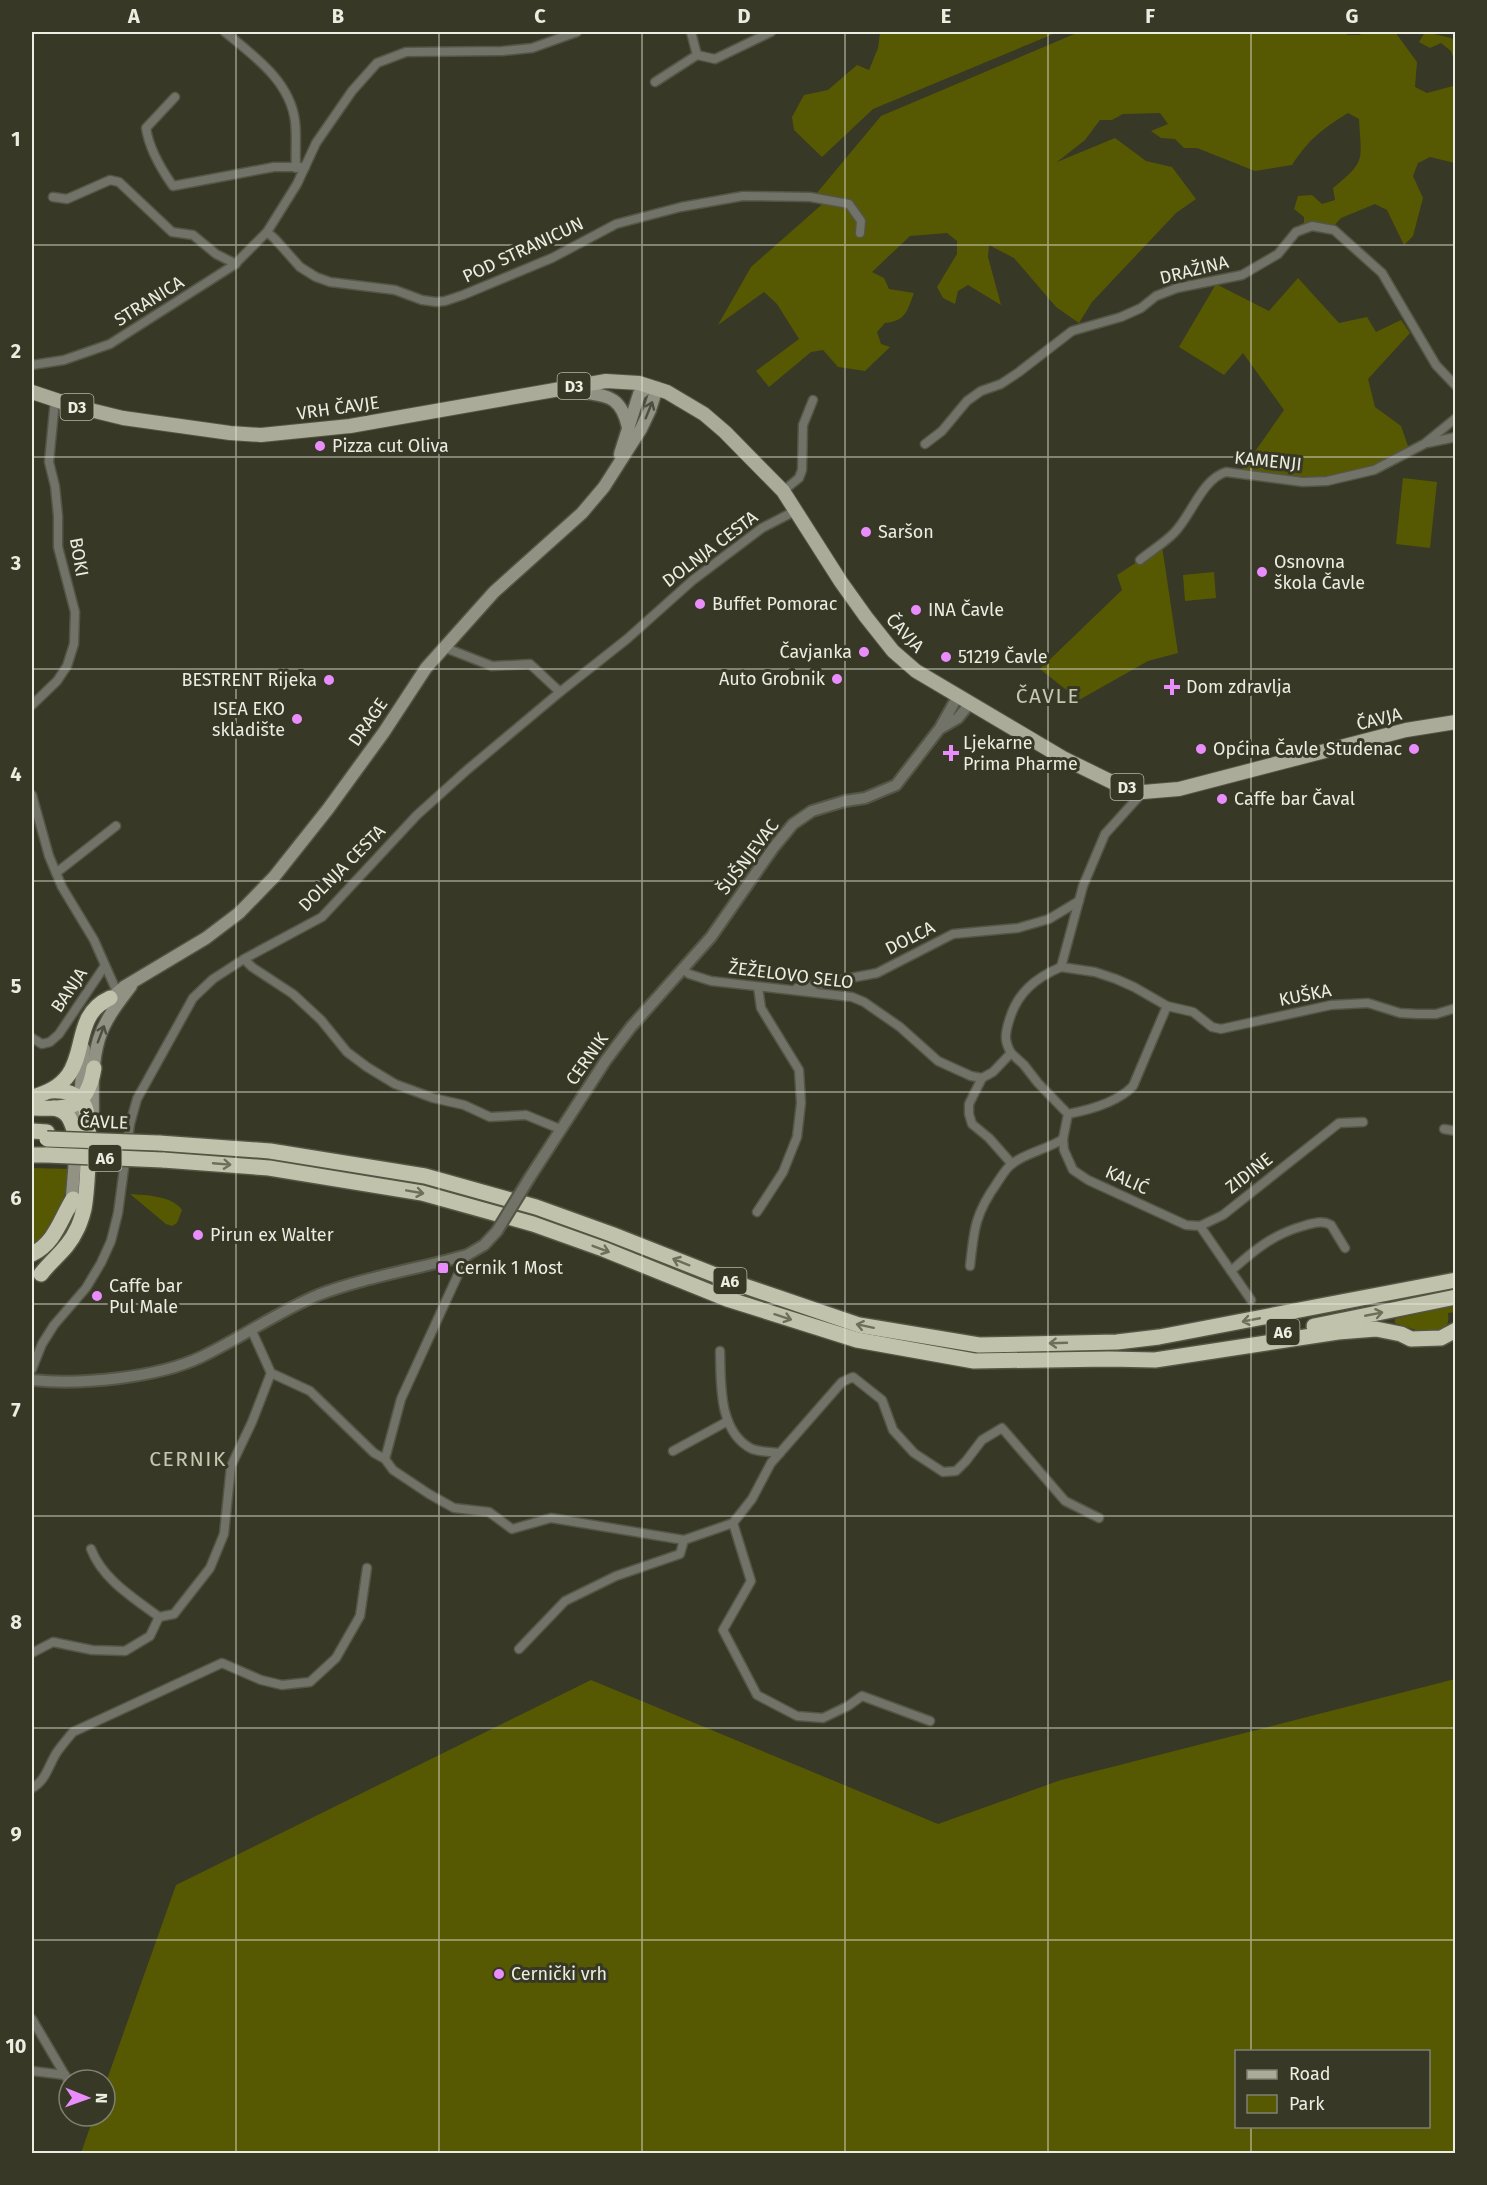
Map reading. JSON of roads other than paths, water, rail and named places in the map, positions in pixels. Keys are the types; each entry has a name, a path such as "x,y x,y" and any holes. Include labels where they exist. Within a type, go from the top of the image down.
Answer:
{"highway":[{"path":"32,1097 50,1091 71,1072 88,1020 99,1004 114,995"},
{"path":"32,1108 72,1107 80,1102 89,1089 94,1068"},
{"path":"35,1272 73,1237 84,1208 88,1120 85,1106 69,1093 50,1091"},
{"path":"49,1108 61,1110 68,1115 76,1136"},
{"path":"32,1131 47,1136"},
{"name":"A6","path":"32,1139 47,1136"},
{"name":"ČAVLE","path":"47,1136 159,1141 270,1151 425,1176 536,1207 733,1282 859,1325 979,1346 1117,1342 1159,1337 1309,1309"},
{"name":"A6","path":"32,1155 42,1160"},
{"name":"ČAVLE","path":"42,1160 162,1160 243,1165 422,1193 533,1224 727,1299 857,1340 974,1361 1109,1359"},
{"path":"32,1254 52,1238 73,1199"},
{"path":"1309,1309 1344,1296 1455,1272"},
{"name":"A6","path":"1309,1309 1455,1280"},
{"name":"A6","path":"1109,1359 1212,1345 1455,1297"},
{"path":"1109,1359 1155,1360 1184,1357 1338,1332 1376,1329 1412,1339 1441,1338 1455,1330"}],"main road":[{"name":"VRH ČAVJE","path":"32,392 123,418 230,434 261,435 350,426 616,380 654,387"},
{"path":"565,387 580,393 614,399 625,415 628,430"},
{"name":"DRAGE","path":"616,467 639,393 654,387"},
{"name":"DRAGE","path":"35,1272 68,1223 73,1199 76,1136 86,1038 93,1019 114,995 206,938 239,913 274,877 328,809 443,647 494,592 582,513 604,487 641,429 650,410 654,387"},
{"name":"ČAVJA","path":"654,387 676,396 704,414 783,491 841,582 893,651 916,671 1063,758 1116,784 1143,792 1179,789 1406,730 1455,722"},
{"name":"DRAGE","path":"35,1272 60,1263 69,1254 83,1230 91,1189 96,1050 102,1030 114,1008 135,980"}],"street":[{"path":"175,97 146,128 153,149 173,186 274,167 300,167 296,122 290,99 275,77 252,53 225,32"},
{"name":"STRANICA","path":"32,365 64,360 110,345 236,264 267,232 300,167 352,91 377,63 406,52 502,51 532,48 577,32"},
{"path":"691,32 697,55"},
{"path":"655,82 697,55 715,59 771,32"},
{"path":"53,197 67,199 110,180 119,182 172,232 193,235 216,254 236,264"},
{"name":"POD STRANICUN","path":"267,232 300,267 330,282 378,287 422,300 445,302 552,258 616,224 681,207 743,196 810,197 849,204 861,221 860,233"},
{"name":"DRAŽINA","path":"925,444 942,431 967,401 981,391 1001,384 1072,331 1121,317 1141,308 1156,296 1177,288 1242,275 1278,254 1296,232 1312,226 1334,230 1382,273 1436,365 1455,386"},
{"name":"BOKI","path":"32,705 57,681 67,666 74,644 75,612 58,547 55,486 49,462 55,400"},
{"path":"783,491 799,478 802,470 803,425 813,400"},
{"name":"KAMENJI","path":"1140,560 1173,534 1191,507 1218,474 1234,473 1303,482 1328,481 1374,470 1424,444 1455,418"},
{"name":"KAMENJI","path":"1424,444 1455,437"},
{"name":"DOLNJA CESTA","path":"32,1369 42,1344 54,1325 86,1288 111,1241 118,1213 130,1124 137,1099 149,1073 193,998 213,979 244,959 322,917 419,813 560,692 627,639 693,580 762,528 795,511"},
{"path":"443,647 492,666 530,664 560,692"},
{"name":"ŠUŠNJEVAC","path":"683,969 711,937 774,846 794,824 812,811 845,801 865,798 896,785 940,728 958,718 964,700"},
{"path":"1143,792 1105,834 1083,886 1061,967 1049,972 1019,997 1012,1009 1005,1034 1006,1043 1011,1053 1068,1114 1126,1094 1133,1086 1167,1006"},
{"path":"32,795 49,856 72,905 94,940 114,995"},
{"path":"56,873 116,826"},
{"name":"DOLCA","path":"787,990 877,973 953,934 1018,928 1049,919 1079,901"},
{"path":"244,959 252,967 293,994 321,1020 347,1052 395,1084 433,1098 464,1105 490,1117 526,1115 560,1129"},
{"name":"BANJA","path":"32,1038 42,1044 50,1042 59,1034 104,967"},
{"name":"KUŠKA","path":"1061,967 1095,972 1116,979 1167,1006 1193,1012 1212,1027 1221,1029 1331,1005 1368,1003 1400,1013 1417,1014 1436,1014 1455,1009"},
{"name":"ŽEŽELOVO SELO","path":"683,969 700,979 838,995 864,1002 900,1027 938,1061 971,1076 982,1078"},
{"name":"CERNIK","path":"467,1255 484,1245 497,1231 606,1060 631,1027 683,969"},
{"path":"757,1212 783,1172 790,1155 797,1137 801,1103 799,1070 761,1008 758,987"},
{"path":"1011,1053 993,1072 982,1078 969,1104 969,1114 972,1124 1012,1164"},
{"name":"KALIĆ","path":"1068,1114 1063,1139 1064,1150 1073,1170 1088,1180 1186,1225 1200,1227"},
{"name":"ZIDINE","path":"1200,1227 1223,1215 1339,1124 1363,1122"},
{"path":"1444,1129 1455,1131"},
{"path":"970,1266 974,1226 979,1211 1012,1164 1063,1139"},
{"path":"1232,1271 1251,1252 1272,1237 1313,1223 1322,1222 1331,1225 1345,1248"},
{"path":"1200,1227 1251,1300"},
{"path":"32,1380 69,1382 130,1376 178,1366 219,1348 305,1301 343,1286 467,1255"},
{"path":"386,1459 401,1399 467,1255"},
{"path":"251,1329 271,1373 310,1391 374,1453 386,1459 393,1470 454,1508 489,1512 512,1530 551,1518 684,1540 733,1523 752,1499 771,1463 843,1382 853,1377 882,1400 893,1430 914,1453 943,1472 956,1471 982,1440 1002,1428 1065,1501 1099,1518"},
{"path":"720,1351 722,1398 728,1421 738,1438 753,1449 780,1453"},
{"path":"91,1549 96,1564 114,1582 159,1617 174,1614 210,1568 224,1534 231,1466 252,1422 271,1373"},
{"path":"673,1451 728,1421"},
{"path":"733,1523 751,1581 723,1629 756,1695 797,1716 823,1719 862,1696 930,1721"},
{"path":"519,1649 565,1600 616,1576 680,1554 684,1540"},
{"path":"32,1788 45,1776 57,1752 73,1732 222,1663 261,1680 282,1685 310,1682 336,1658 360,1616 368,1568"},
{"path":"32,1653 53,1642 92,1650 125,1651 150,1636 159,1617"},
{"path":"32,2019 61,2068"},
{"path":"32,2071 57,2076"}],"place":[{"name":"Pizza cut Oliva","path":"320,446"},
{"name":"Saršon","path":"866,532"},
{"name":"Osnovna škola Čavle","path":"1262,572"},
{"name":"Buffet Pomorac","path":"700,604"},
{"name":"INA Čavle","path":"916,610"},
{"name":"Čavjanka","path":"864,652"},
{"name":"51219 Čavle","path":"946,657"},
{"name":"Auto Grobnik","path":"837,679"},
{"name":"BESTRENT Rijeka","path":"329,680"},
{"name":"Dom zdravlja","path":"1172,687"},
{"name":"ISEA EKO skladište","path":"297,719"},
{"name":"Općina Čavle","path":"1201,749"},
{"name":"Studenac","path":"1414,749"},
{"name":"Ljekarne Prima Pharme","path":"951,753"},
{"name":"Caffe bar Čaval","path":"1222,799"},
{"name":"Pirun ex Walter","path":"198,1235"},
{"name":"Cernik 1 Most","path":"443,1268"},
{"name":"Caffe bar Pul Male","path":"97,1296"},
{"name":"Cernički vrh","path":"499,1974"}],"district":[{"name":"ČAVLE","path":"1048,696"},
{"name":"CERNIK","path":"188,1459"}]}
